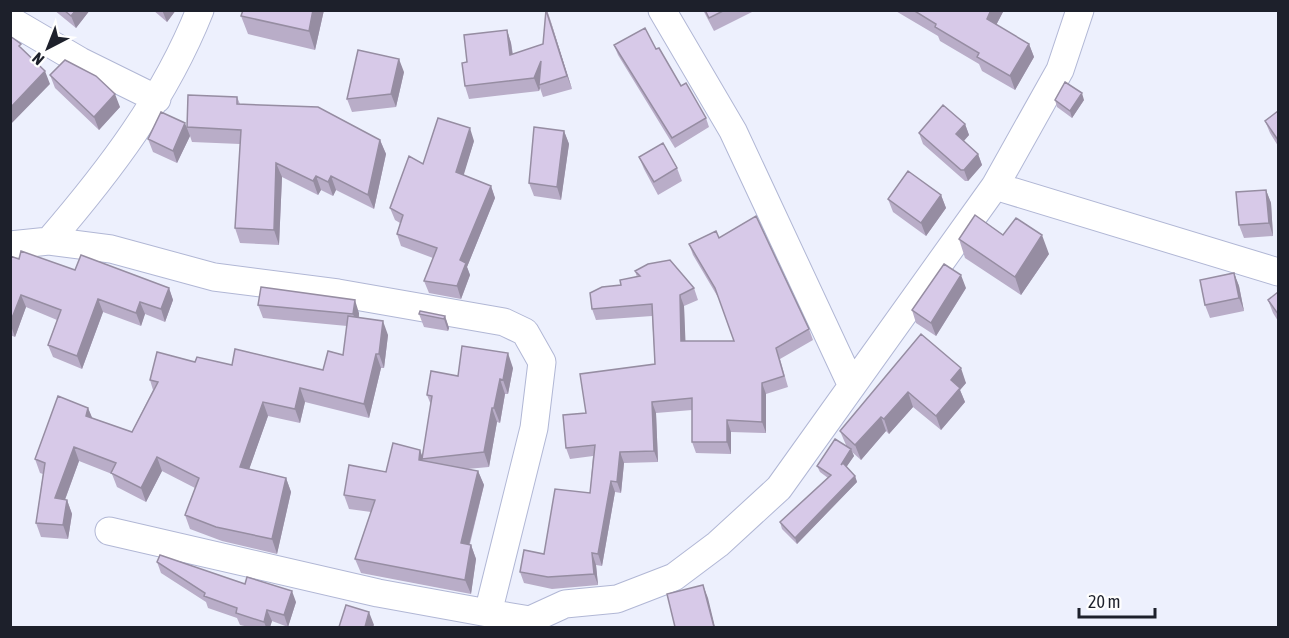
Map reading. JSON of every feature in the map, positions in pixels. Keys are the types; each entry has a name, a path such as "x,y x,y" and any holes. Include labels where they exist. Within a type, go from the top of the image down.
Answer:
{"street":[{"path":"49,241 104,176 157,99 200,10"},
{"path":"662,10 733,131 852,386"},
{"path":"109,531 378,593 530,620 565,604 617,599 674,577 718,544 779,488 995,186 1060,70 1080,10"},
{"path":"10,20 80,61 157,99"},
{"path":"995,186 1278,272"},
{"path":"10,245 49,241 111,249 214,277 338,293 504,322 525,332 542,362 534,428 488,613"}],"building":[{"path":"64,10 76,10 71,16"},
{"path":"243,10 313,10 309,31 241,16"},
{"path":"546,10 567,76 539,85 541,61 534,78 465,86 462,63 467,62 464,35 507,30 510,55 543,44"},
{"path":"705,10 725,10 709,18"},
{"path":"913,10 991,10 987,19 1029,44 1010,76 977,57 979,53 935,27 936,24"},
{"path":"645,28 681,86 686,83 706,118 672,138 614,45"},
{"path":"10,36 21,44 19,46 45,71 10,108"},
{"path":"358,50 399,59 391,94 347,99"},
{"path":"65,60 96,76 115,94 94,117 50,75"},
{"path":"1065,82 1082,93 1070,111 1055,100"},
{"path":"188,95 237,97 237,104 318,107 380,140 368,195 331,176 328,182 316,176 313,181 276,163 274,230 235,228 241,130 187,127"},
{"path":"943,105 965,124 956,134 978,154 964,170 961,170 919,133"},
{"path":"1278,111 1278,140 1265,121"},
{"path":"161,112 185,123 173,151 148,139"},
{"path":"438,118 470,128 456,172 491,186 460,260 466,263 457,286 424,281 437,248 397,234 403,215 390,208 409,156 423,164"},
{"path":"534,127 564,131 557,187 529,183"},
{"path":"663,143 677,168 654,182 639,157"},
{"path":"908,171 941,195 921,223 888,199"},
{"path":"1266,190 1269,223 1239,225 1236,192"},
{"path":"975,215 1003,235 1016,218 1042,235 1015,277 959,239"},
{"path":"756,216 809,329 776,348 784,376 762,383 762,422 727,420 727,442 692,442 692,398 652,402 654,451 620,452 617,482 611,481 598,554 592,553 594,574 548,577 520,572 524,550 544,554 555,489 590,493 595,445 566,448 563,415 586,413 580,374 655,364 652,304 592,309 590,293 602,287 621,285 620,280 640,276 635,271 648,264 670,260 694,288 680,295 681,341 734,341 715,288 689,244 716,231 719,238"},
{"path":"21,251 75,270 81,255 169,288 161,309 140,302 136,313 98,299 77,356 48,345 61,310 21,295 10,323 10,256 19,259"},
{"path":"944,264 961,275 931,323 912,310"},
{"path":"1234,273 1239,298 1205,305 1200,280"},
{"path":"261,287 355,300 353,314 258,305"},
{"path":"1278,292 1278,314 1268,300"},
{"path":"420,311 445,316 444,319 419,314"},
{"path":"348,316 383,321 379,354 376,354 364,404 300,388 295,409 263,402 240,467 286,478 272,539 216,527 185,515 199,478 157,457 141,488 111,473 116,463 74,447 55,498 67,500 63,525 36,523 45,463 35,459 58,396 88,408 86,416 132,432 158,382 150,380 157,352 195,362 197,357 232,365 235,349 323,370 328,351 343,355"},
{"path":"921,334 961,368 951,380 960,388 936,416 908,392 884,419 881,417 855,445 840,431"},
{"path":"462,346 508,353 503,380 500,379 494,408 492,408 484,452 422,459 432,396 427,395 431,371 458,376"},
{"path":"835,439 851,449 841,465 843,463 855,476 795,538 780,522 831,475 817,466"},
{"path":"393,443 420,450 419,460 478,471 461,543 471,545 465,580 355,559 375,500 344,495 349,465 386,472"},
{"path":"160,555 245,584 247,577 292,591 284,615 267,610 264,622 236,613 237,608 204,596 205,593 157,562"},
{"path":"703,585 714,627 675,627 667,594"},
{"path":"346,605 369,612 365,627 339,627"}]}
